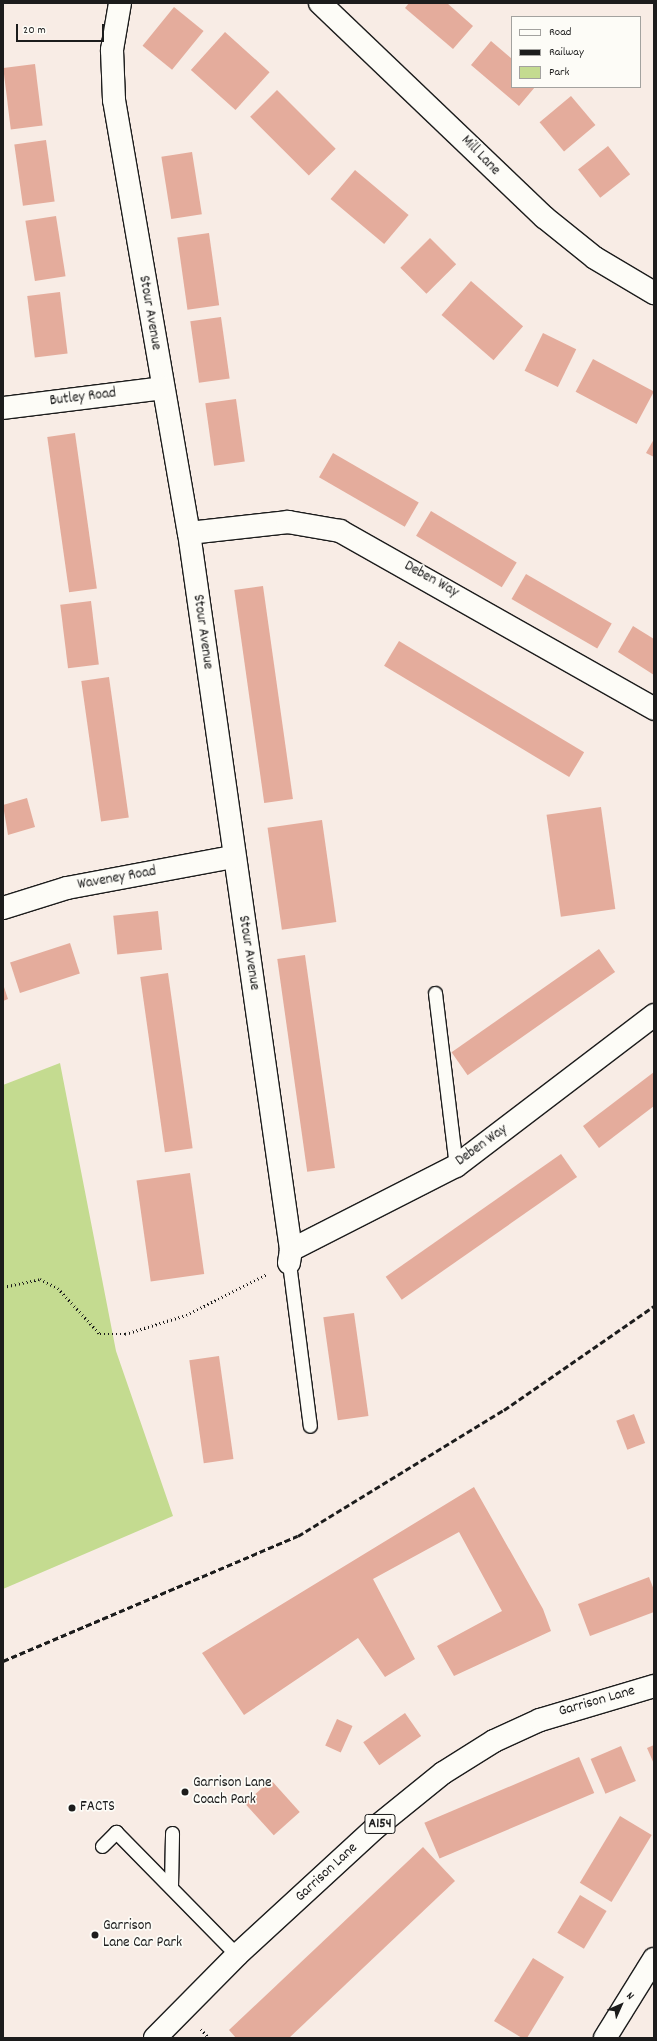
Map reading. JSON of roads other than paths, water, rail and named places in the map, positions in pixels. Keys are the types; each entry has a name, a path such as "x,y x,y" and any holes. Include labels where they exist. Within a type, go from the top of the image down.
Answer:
{"street":[{"name":"Stour Avenue","path":"120,3 112,50 114,100 189,533 233,857 290,1256"},
{"name":"Mill Lane","path":"320,3 554,226 595,258 654,293"},
{"name":"Butley Road","path":"3,408 163,388"},
{"name":"Deben Way","path":"189,533 288,522 340,530 654,709"},
{"name":"Waveney Road","path":"3,908 67,888 233,857"},
{"name":"Deben Way","path":"290,1256 456,1166 654,1015"},
{"name":"Garrison Lane","path":"155,2038 237,1955 403,1804 467,1757 561,1712 654,1686"},
{"path":"605,2038 654,1959"}],"lane":[{"path":"435,993 456,1166"},
{"path":"290,1256 310,1426"},
{"path":"102,1846 116,1832 237,1955"},
{"path":"171,1887 172,1833"}],"railway":[{"path":"3,1661 298,1536 504,1410 654,1306"}],"place":[{"name":"Garrison Lane Coach Park","path":"185,1792"},
{"name":"FACTS","path":"72,1808"},
{"name":"Garrison Lane Car Park","path":"95,1935"}]}
